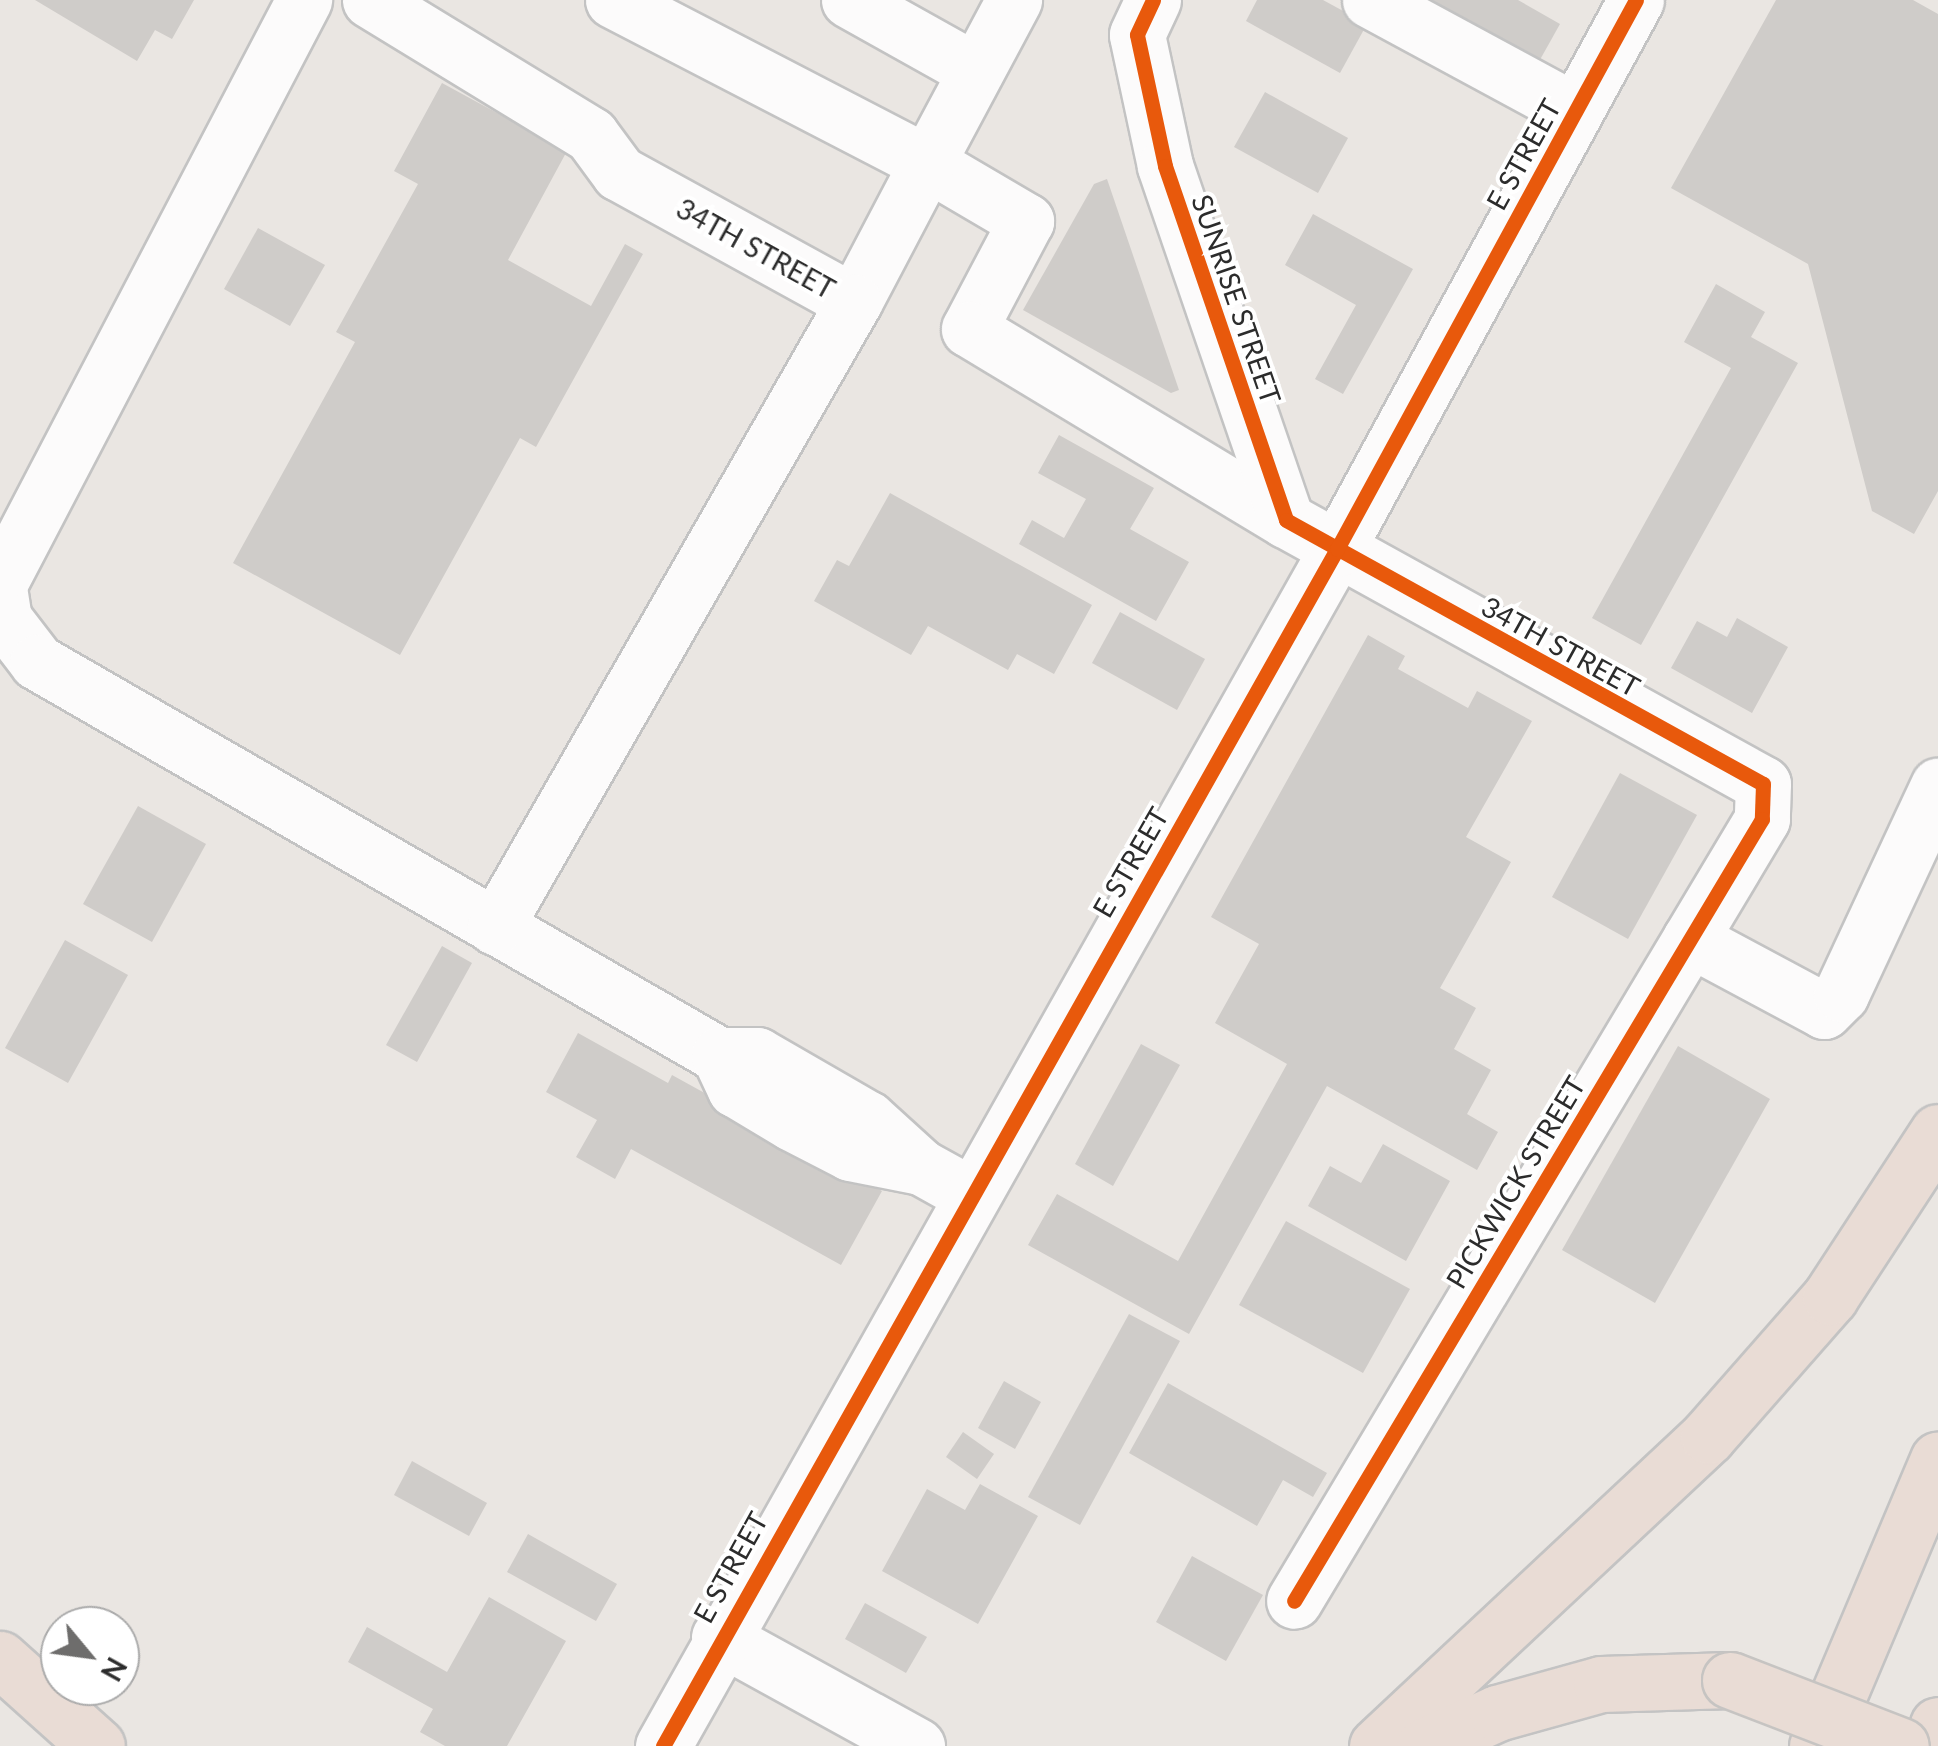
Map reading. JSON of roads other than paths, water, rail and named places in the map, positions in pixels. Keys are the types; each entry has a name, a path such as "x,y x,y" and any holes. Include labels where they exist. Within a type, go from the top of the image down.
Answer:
{"highway":[{"path":"1378,1746 1708,1436 1830,1297 1938,1132"},
{"path":"1816,1746 1938,1458"},
{"path":"0,1659 98,1746"},
{"path":"1424,1746 1497,1713 1601,1684 1730,1680 1900,1746"},
{"path":"1931,1746 1938,1725"}],"street":[{"path":"0,582 304,0"},
{"name":"34TH STREET","path":"370,0 590,135 619,174 854,302 1014,0"},
{"path":"613,0 927,163 1026,222 969,329 1337,548"},
{"path":"849,0 976,71"},
{"path":"1370,0 1575,111"},
{"name":"E STREET","path":"663,1746 719,1637 1337,548 1636,0"},
{"name":"SUNRISE STREET","path":"1145,18 1164,166 1286,520"},
{"path":"495,926 854,302"},
{"name":"34TH STREET","path":"1337,548 1763,784"},
{"path":"0,594 4,619 38,662 719,1055 757,1056 868,1119 921,1167 970,1194"},
{"name":"PICKWICK STREET","path":"1294,1600 1762,820 1763,784"},
{"path":"1690,939 1824,1011 1841,994 1938,786"},
{"path":"719,1637 917,1746"}]}
